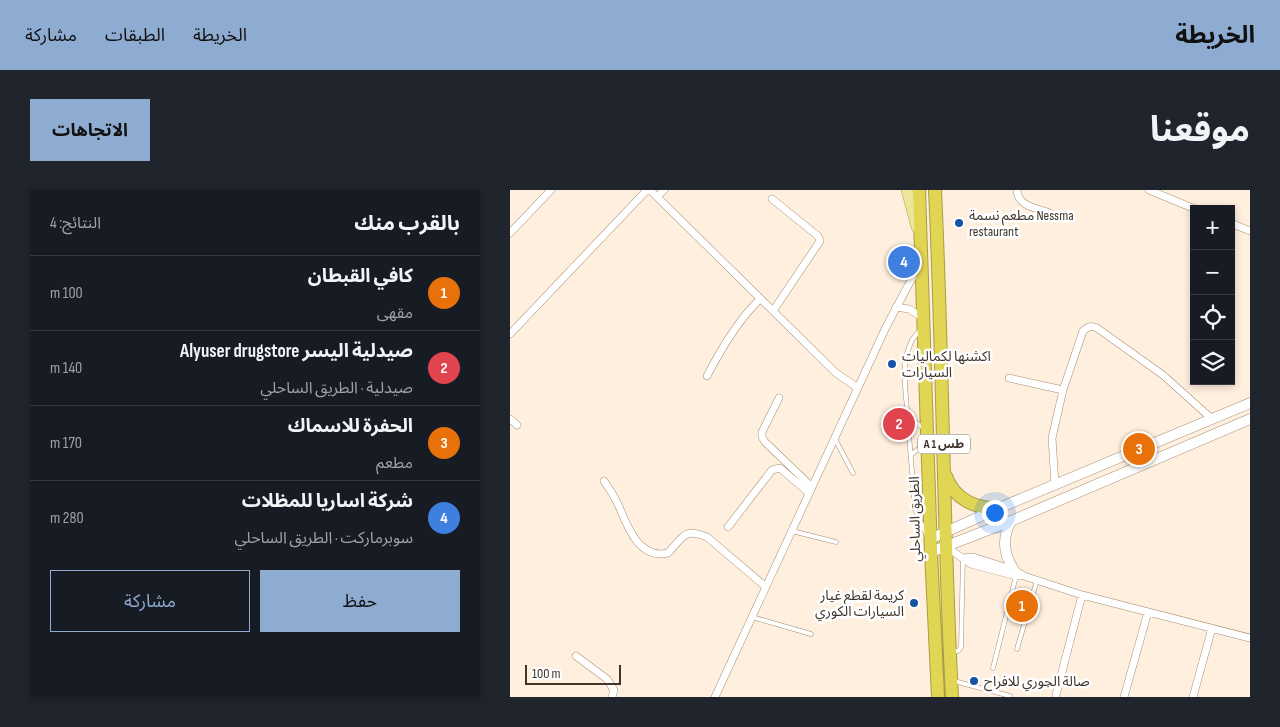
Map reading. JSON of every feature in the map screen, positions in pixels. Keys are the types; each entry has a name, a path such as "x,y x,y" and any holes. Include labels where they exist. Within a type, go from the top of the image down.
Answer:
{"highway":[{"name":"الطريق الساحلي","path":"919,190 930,545 938,697"},
{"name":"A 1 طس","path":"935,190 945,546 952,697"},
{"path":"944,470 952,487 964,500 981,507 999,508"}],"main road":[{"path":"907,190 922,244"},
{"path":"930,545 946,532 999,508 1250,403"},
{"path":"930,545 945,546 1011,521 1250,420"},
{"path":"1011,521 1007,528 1004,542 1007,557 1018,574"}],"street":[{"path":"510,233 551,190"},
{"path":"510,334 648,190 836,373 858,388"},
{"path":"657,198 664,190"},
{"path":"1017,190 1018,197 1022,203 1050,213"},
{"path":"1149,190 1190,207"},
{"path":"772,199 818,236 820,241 773,312"},
{"path":"1235,225 1250,231"},
{"path":"715,697 834,437 896,307 922,260"},
{"path":"708,376 736,329 750,309 760,299"},
{"path":"896,307 909,309 923,322"},
{"path":"1055,485 1052,438 1063,390 1083,331 1088,327 1092,326 1116,340 1163,375 1212,419"},
{"path":"1009,378 1063,390"},
{"path":"779,398 762,432 762,436 765,442 811,490"},
{"path":"510,419 517,425"},
{"path":"728,527 772,470 776,468 811,490"},
{"path":"604,481 617,502 626,526 636,542 650,552 659,555 668,553 681,537 697,533 707,537 766,587"},
{"path":"945,546 963,558 973,557 1082,595 1250,638"},
{"path":"1056,695 1082,595"},
{"path":"1124,697 1148,612"},
{"path":"1194,697 1212,628"},
{"path":"576,656 607,679 614,690 612,697"}],"lane":[{"path":"923,322 912,340 905,358 915,509 930,545"},
{"path":"908,417 928,436 911,454"},
{"path":"834,437 853,473"},
{"path":"792,531 836,542"},
{"path":"950,653 958,651 961,647 963,558"},
{"path":"994,668 1018,574"},
{"path":"1017,650 1036,580"},
{"path":"752,617 811,634"},
{"path":"951,680 1010,696"}],"place":[{"name":"مطعم نسمة Nessma restaurant","path":"959,223"},
{"name":"شركة اساريا للمظلات","path":"904,262"},
{"name":"اكشنها لكماليات السيارات","path":"892,364"},
{"name":"صيدلية اليسر Alyuser drugstore","path":"899,424"},
{"name":"الحفرة للاسماك","path":"1139,449"},
{"name":"كريمة لقطع غيار السيارات الكوري","path":"914,603"},
{"name":"كافي القبطان","path":"1022,606"},
{"name":"صالة الجوري للافراح","path":"974,681"}]}
